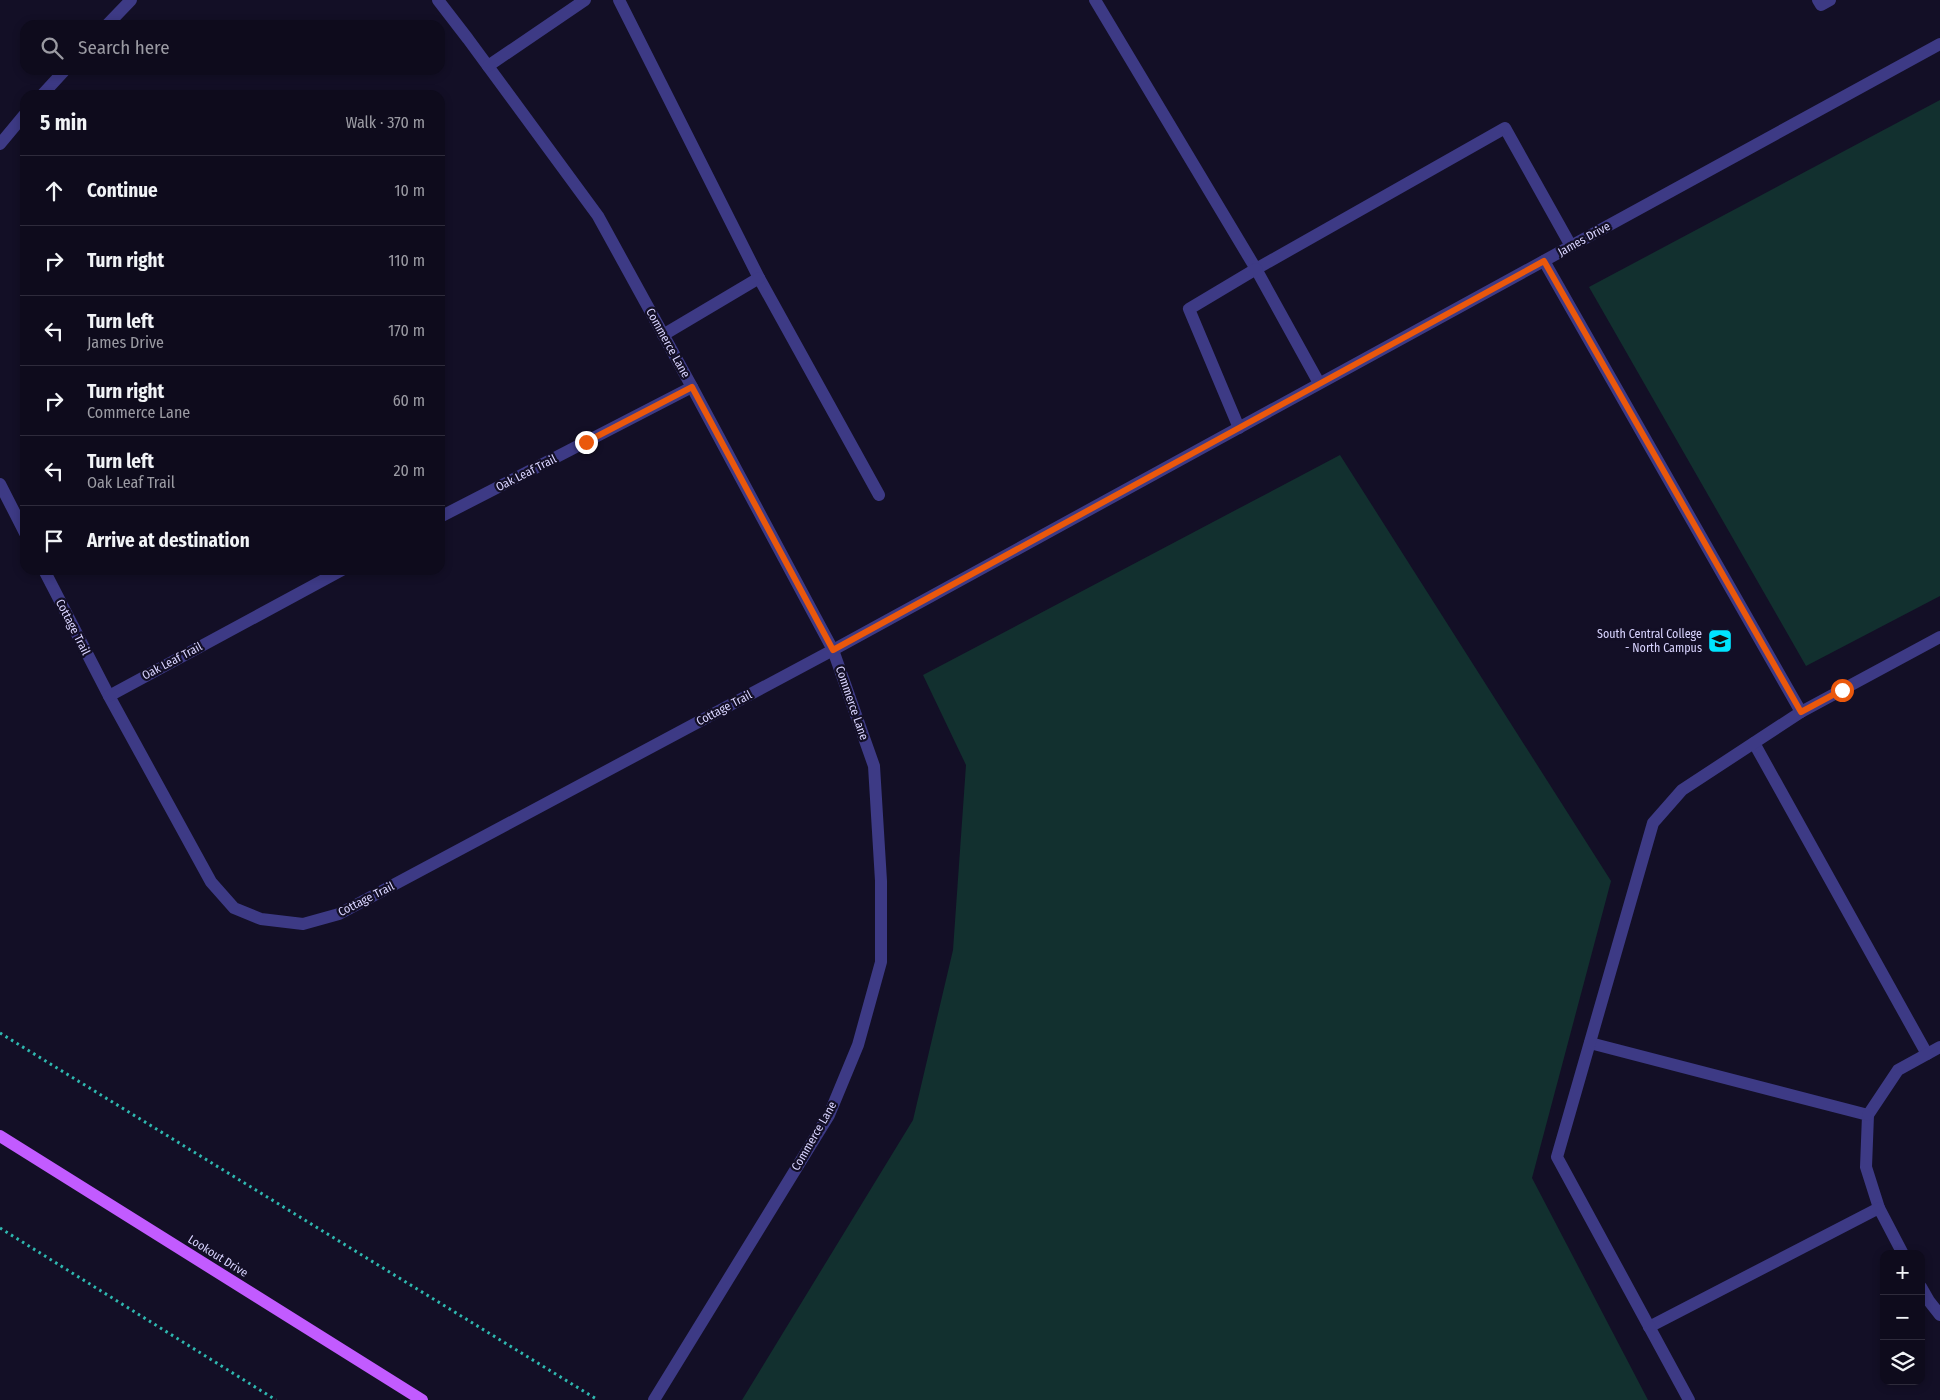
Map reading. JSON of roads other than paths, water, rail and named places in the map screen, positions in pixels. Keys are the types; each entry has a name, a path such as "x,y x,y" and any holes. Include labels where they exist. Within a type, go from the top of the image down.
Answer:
{"main road":[{"name":"Lookout Drive","path":"0,1136 422,1400"}],"street":[{"path":"113,20 131,0"},
{"name":"Commerce Lane","path":"438,0 598,216 833,650 874,766 881,881 881,962 858,1045 829,1115 654,1400"},
{"path":"488,66 585,0"},
{"path":"619,0 759,278 879,495"},
{"path":"1096,0 1256,269 1319,384"},
{"path":"1818,0 1821,5 1830,0"},
{"name":"James Drive","path":"833,650 1940,44"},
{"path":"47,90 60,75"},
{"path":"0,144 20,120"},
{"path":"1239,428 1189,309 1505,128 1571,246"},
{"path":"1544,261 1801,712"},
{"path":"663,335 759,278"},
{"name":"Oak Leaf Trail","path":"445,510 692,387"},
{"path":"0,484 20,523"},
{"name":"Cottage Trail","path":"47,575 108,696 211,882 234,908 260,919 303,924 339,914 833,650"},
{"name":"Oak Leaf Trail","path":"108,696 333,575"},
{"path":"1689,1400 1557,1157 1653,823 1682,790 1801,712 1940,637"},
{"path":"1754,743 1927,1054"},
{"path":"1590,1042 1868,1115"},
{"path":"1901,1250 1878,1208 1866,1167 1868,1115 1898,1070 1940,1047"},
{"path":"1649,1327 1878,1208"},
{"path":"1925,1294 1940,1315"}],"place":[{"name":"South Central College - North Campus","path":"1720,641"}]}
